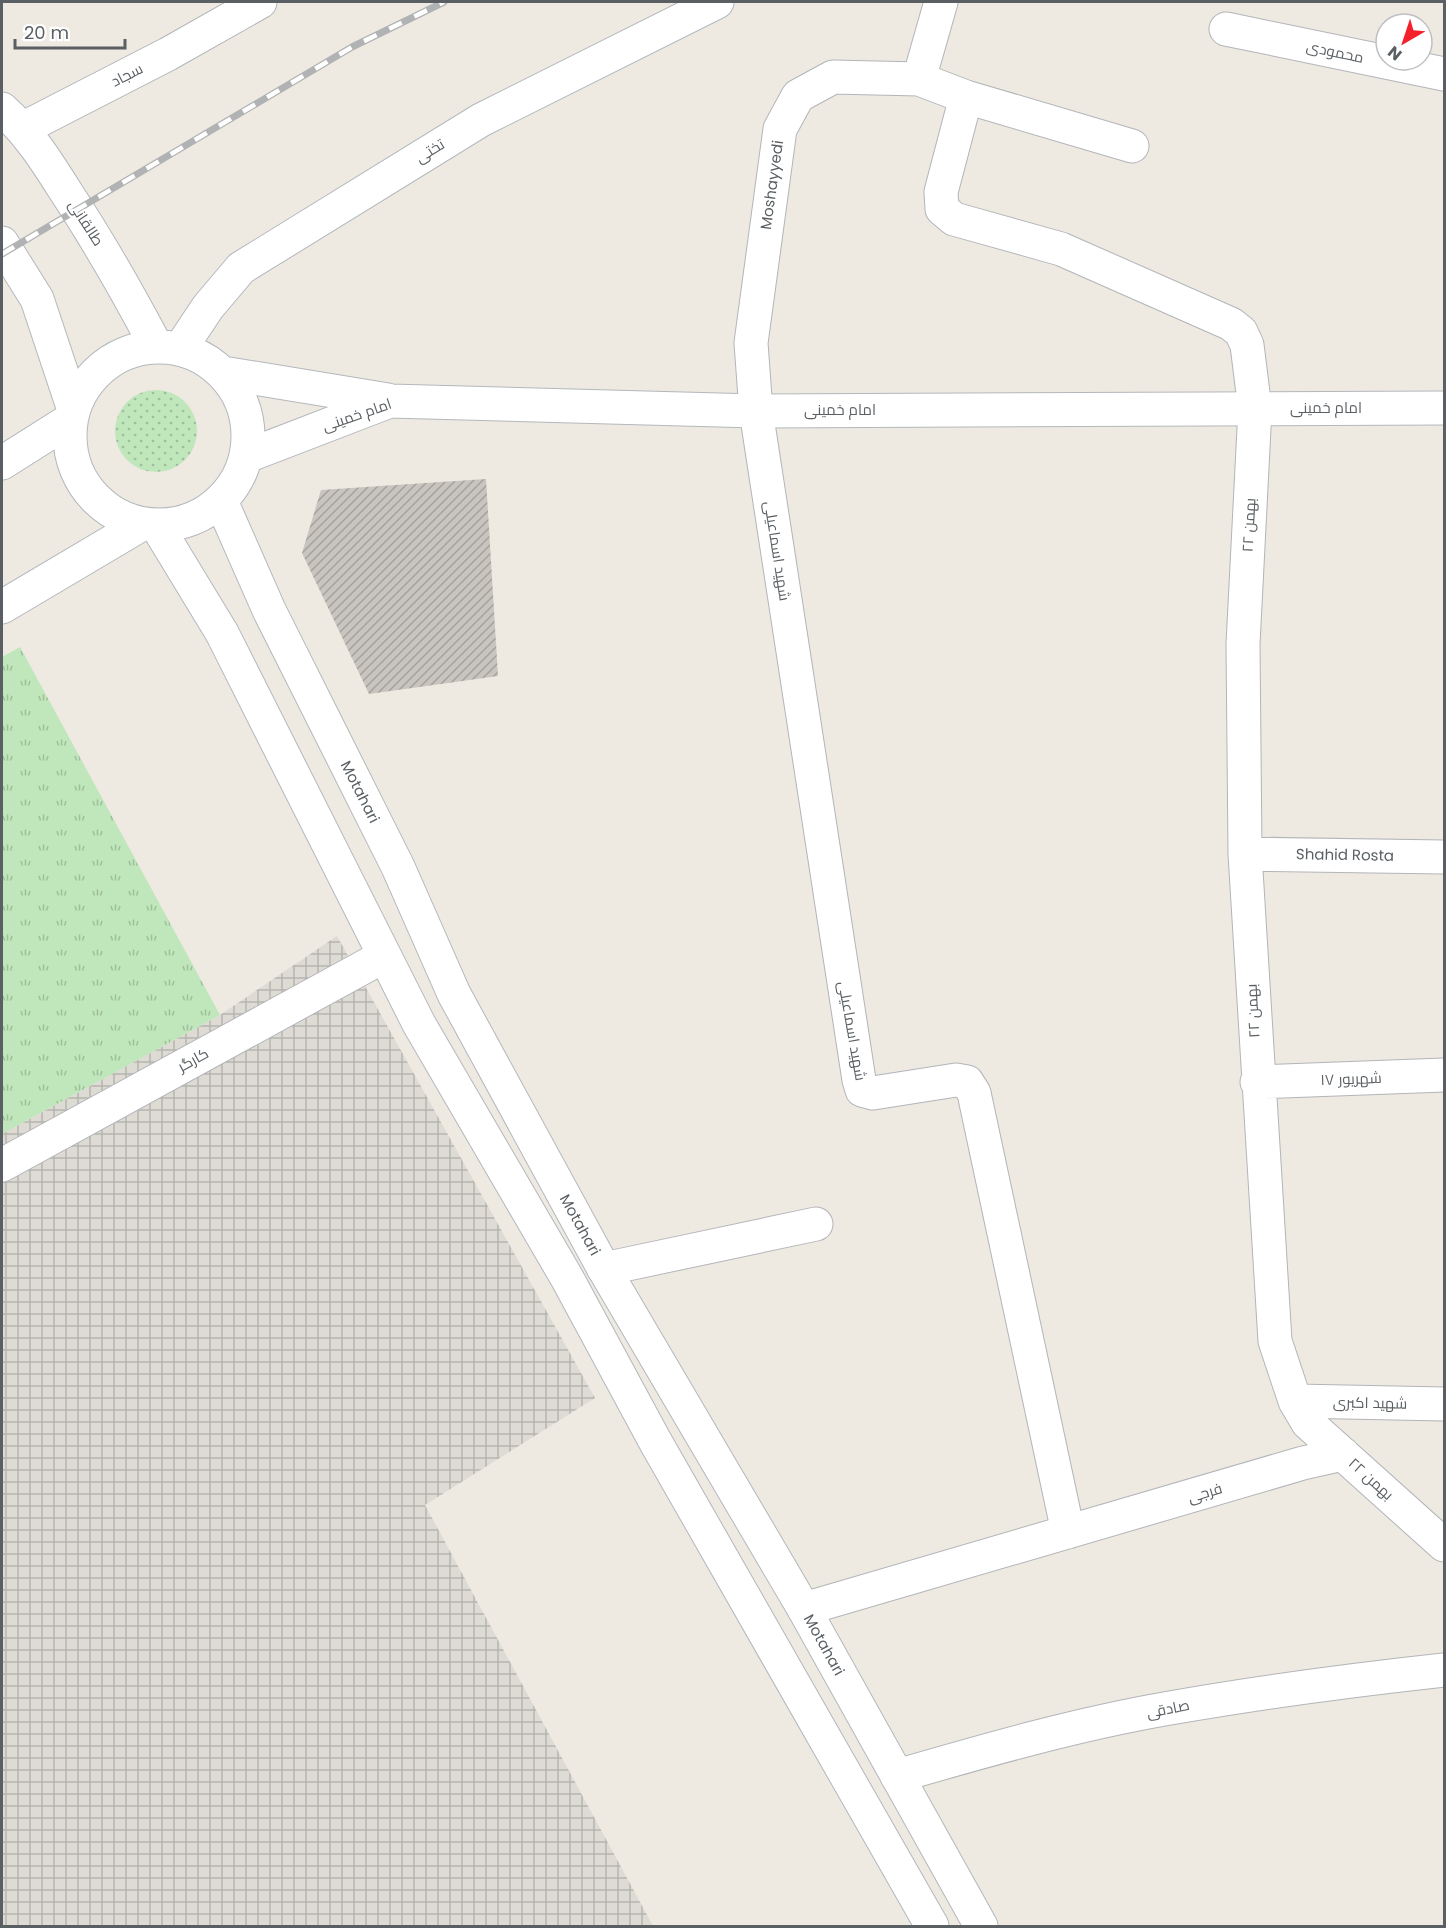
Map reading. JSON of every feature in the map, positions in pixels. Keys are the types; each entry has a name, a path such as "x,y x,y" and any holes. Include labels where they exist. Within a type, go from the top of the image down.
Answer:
{"street":[{"name":"سجاد","path":"13,119 168,54 260,2"},
{"name":"تختی","path":"168,347 208,307 241,268 481,120 717,2"},
{"path":"920,79 941,2"},
{"name":"محمودی","path":"1226,29 1444,74"},
{"name":"Moshayyedi","path":"756,411 751,343 780,129 798,96 833,77 920,79 966,97 1132,146"},
{"name":"۲۲ بهمن","path":"966,97 941,192 942,209 954,219 1061,249 1231,324 1241,332 1247,345 1254,409 1243,644 1245,854 1257,1082 1275,1341 1295,1401 1308,1423 1444,1545"},
{"name":"طالقانی","path":"13,119 168,347"},
{"path":"2,243 37,299 72,414"},
{"path":"168,347 203,358 223,373 236,391 245,411 249,434 247,456 237,480 221,501 203,514 181,523 150,525 116,515 94,498 78,475 70,448 72,414 86,382 105,363 129,350 168,347"},
{"path":"223,373 390,401"},
{"name":"امام خمینی","path":"247,456 390,401 756,411 1444,408"},
{"name":"شهید اسماعیلی","path":"756,411 859,1080 862,1090 873,1093 956,1080 967,1082 974,1093 1068,1532"},
{"path":"2,463 72,414"},
{"name":"Motahari","path":"221,501 269,610 398,867 454,994 604,1269 804,1609 981,1926"},
{"path":"2,607 150,525"},
{"path":"150,525 222,633 419,1024 567,1278 655,1441 932,1926"},
{"name":"Shahid Rosta","path":"1245,854 1444,857"},
{"name":"کارگر","path":"2,1165 384,956 428,936"},
{"name":"۱۷ شهریور","path":"1257,1082 1444,1075"},
{"path":"604,1269 816,1224"},
{"name":"شهید اکبری","path":"1295,1401 1444,1404"},
{"name":"فرجی","path":"804,1609 1343,1454"},
{"name":"صادقی","path":"897,1776 1025,1740 1168,1708 1342,1681 1444,1670"}],"shaded area":[{"path":"337,936 595,1398 425,1505 653,1926 2,1926 2,1134 220,1015"}],"green space":[{"path":"148,390 164,390 179,397 190,408 197,423 194,447 185,460 164,472 148,472 133,465 122,454 115,439 115,423 122,408 133,397"},
{"path":"20,647 220,1015 2,1134 2,657"}],"building":[{"path":"486,479 498,676 369,694 302,553 321,490"}],"railway":[{"path":"2,254 352,47 444,2"}]}
